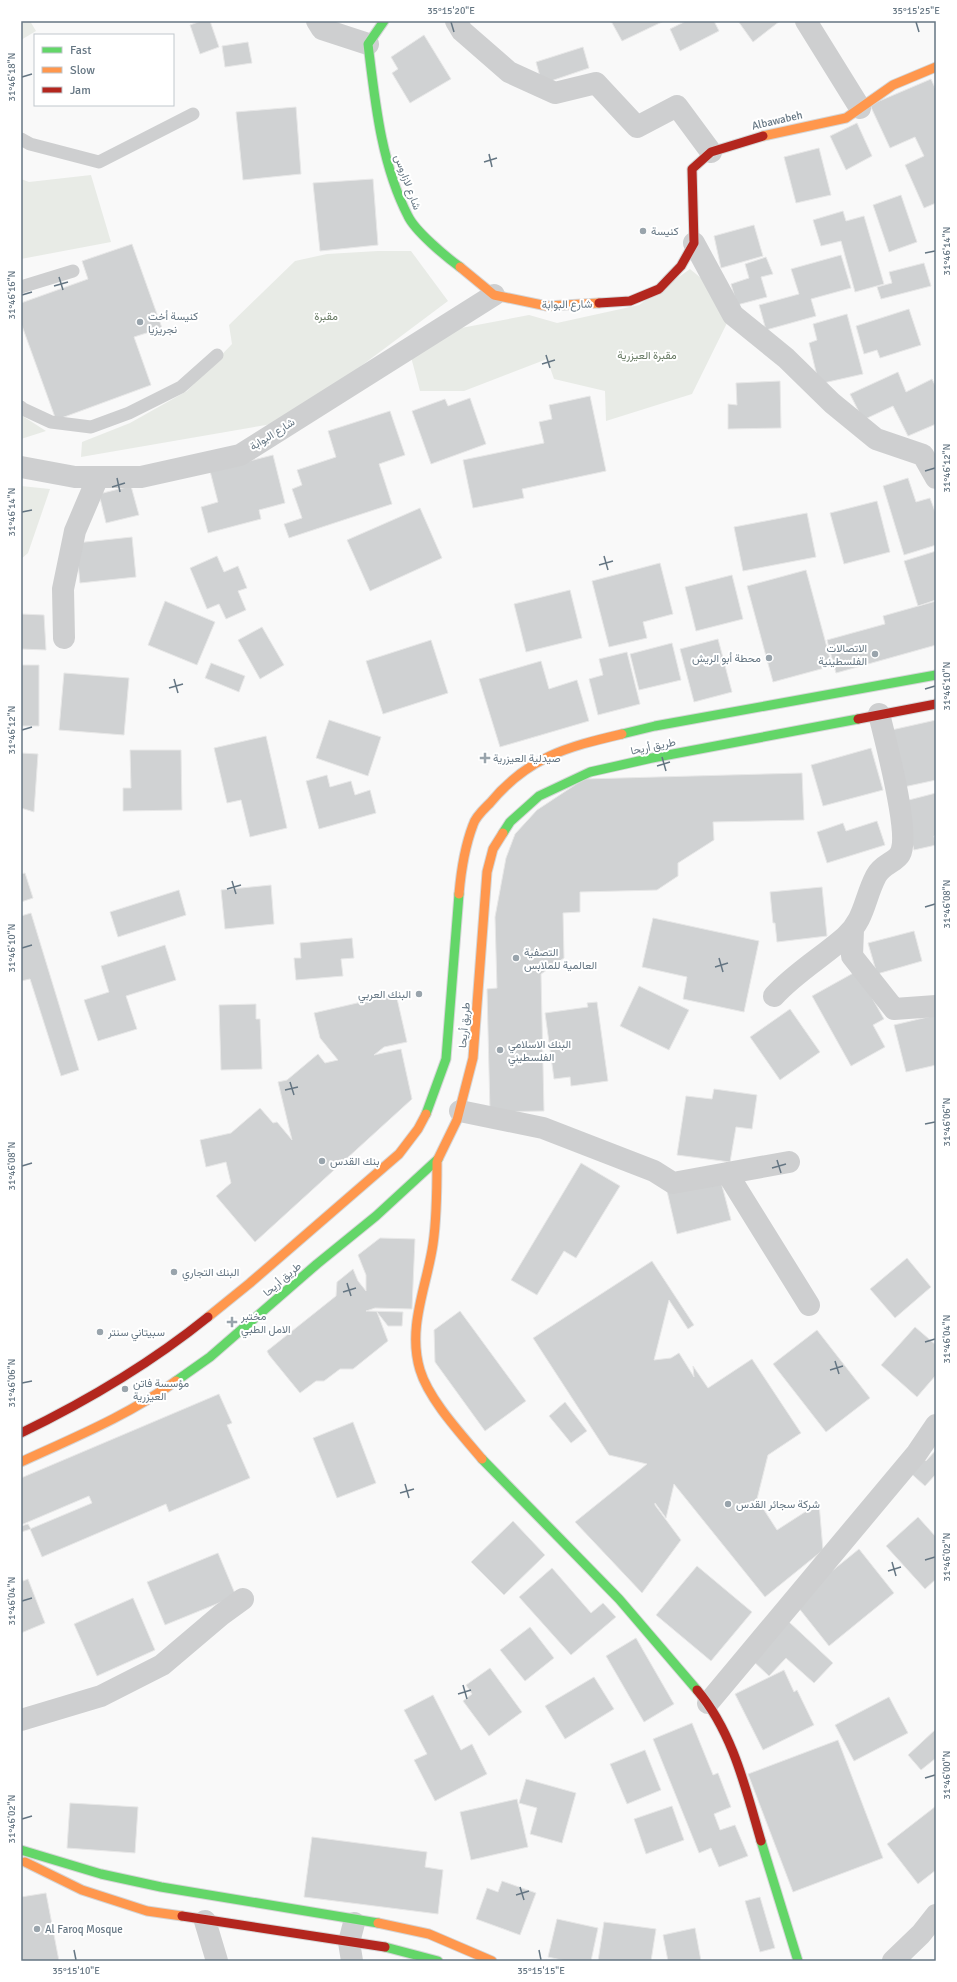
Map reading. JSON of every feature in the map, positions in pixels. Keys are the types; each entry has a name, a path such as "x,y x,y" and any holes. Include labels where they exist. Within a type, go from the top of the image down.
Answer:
{"main road":[{"path":"368,44 384,21"},
{"name":"شارع لازاروس","path":"368,44 376,105 387,163 408,217 442,254 470,274 494,295"},
{"name":"Albawabeh","path":"694,243 692,169 711,152 750,139 846,118 893,85 936,67"},
{"name":"شارع البوابة","path":"494,295 547,306 630,301 658,289 682,266 694,243"},
{"name":"طريق أريحا","path":"21,1433 56,1416 145,1364 182,1338 250,1283 292,1246 377,1179 418,1129 429,1108 446,1059 460,870 473,823 504,786 541,759 580,744 655,726 936,676"},
{"name":"طريق أريحا","path":"21,1462 89,1430 164,1390 210,1357 318,1264 393,1196 437,1162 457,1120 473,1058 487,872 493,849 510,822 539,796 590,772 652,758 936,704"},
{"path":"437,1162 437,1198 433,1245 420,1300 414,1337 420,1370 434,1399 452,1424 496,1475 619,1599 708,1703 727,1739 743,1780 798,1961"},
{"path":"21,1850 101,1874 161,1887 252,1904 354,1918 429,1934 492,1961"},
{"path":"21,1859 82,1890 147,1911 205,1921 350,1951 394,1948 438,1961"}],"street":[{"path":"317,21 322,29 368,44"},
{"path":"456,21 462,32 509,72 555,93 596,83 637,127 677,106 711,152"},
{"path":"806,21 860,108"},
{"path":"694,243 733,316 786,358 832,403 876,439 923,455 936,478"},
{"name":"شارع البوابة","path":"21,467 75,477 141,477 240,455 494,295"},
{"path":"64,638 63,589 75,531 98,477"},
{"path":"774,996 786,983 845,937 853,929 859,922 876,875 885,864 900,856 904,846 896,786 879,714"},
{"path":"853,929 852,956 894,1010 936,1006"},
{"path":"460,1111 543,1128 654,1171 673,1183 789,1162"},
{"path":"727,1173 809,1305"},
{"path":"708,1703 916,1453 936,1425"},
{"path":"21,1720 101,1696 162,1665 221,1615 243,1599"},
{"path":"893,1961 921,1934 936,1915"},
{"path":"350,1951 354,1918"},
{"path":"205,1921 217,1961"}],"lane":[{"path":"21,139 30,144 99,162 193,114"},
{"path":"21,287 73,271"},
{"path":"21,407 52,422 91,427 129,412 181,387 217,355"}],"green space":[{"path":"21,21 30,21 36,31 21,40"},
{"path":"91,175 111,242 21,259 21,179 29,182"},
{"name":"مقبرة","path":"411,251 448,301 317,399 272,424 81,457 82,442 130,423 187,391 232,344 229,325 295,261 327,254"},
{"name":"مقبرة العيزرية","path":"690,269 713,288 727,323 692,394 606,421 605,391 554,379 547,359 464,391 420,391 411,357 461,328 529,315 557,323 639,305"},
{"path":"21,415 46,431 21,439"},
{"path":"21,486 50,489 28,553 21,559"}],"building":[{"path":"201,21 210,21 219,47 200,54 190,25"},
{"path":"611,21 664,21 622,41"},
{"path":"686,21 714,21 719,31 680,51 670,29"},
{"path":"738,21 780,21 753,42"},
{"path":"424,35 451,79 410,103 392,73 398,69 391,57"},
{"path":"248,42 252,63 225,67 222,46"},
{"path":"583,47 589,68 542,84 536,62"},
{"path":"931,79 936,90 936,203 924,208 905,165 924,156 915,137 890,148 870,105"},
{"path":"296,107 301,174 243,180 236,112"},
{"path":"857,123 872,156 846,170 830,136"},
{"path":"819,148 831,195 796,203 784,157"},
{"path":"373,179 378,245 320,251 313,183"},
{"path":"901,195 917,242 889,252 873,205"},
{"path":"843,211 846,221 864,216 884,284 855,292 841,241 821,246 813,220"},
{"path":"754,225 763,256 721,268 714,236"},
{"path":"132,244 162,328 134,337 151,385 56,420 21,323 21,303 88,279 82,261"},
{"path":"841,255 851,288 811,299 816,316 766,330 759,305 799,294 791,269"},
{"path":"766,257 773,274 761,277 767,297 737,305 731,284 749,278 745,264"},
{"path":"924,263 931,286 881,299 877,287 892,283 889,272"},
{"path":"909,309 921,345 880,358 877,350 864,354 856,326"},
{"path":"847,314 863,374 819,384 809,343 817,340 813,324"},
{"path":"898,372 906,392 932,379 936,387 936,424 908,436 893,406 863,420 850,394"},
{"path":"780,381 781,428 728,429 728,404 737,405 736,383"},
{"path":"590,396 606,471 522,489 524,498 473,508 463,460 544,443 539,422 552,419 549,405"},
{"path":"470,398 486,444 431,464 412,411 445,399 448,406"},
{"path":"390,411 405,455 379,464 392,504 289,538 284,524 302,518 292,489 302,485 297,470 336,457 328,431"},
{"path":"273,455 285,503 259,510 261,519 208,533 201,507 218,502 210,471"},
{"path":"908,478 916,502 930,498 936,514 936,545 904,555 883,486"},
{"path":"131,486 139,515 106,523 99,494"},
{"path":"877,501 890,552 844,564 830,513"},
{"path":"420,508 442,558 370,591 347,540"},
{"path":"807,513 816,557 743,571 734,527"},
{"path":"132,537 136,577 80,583 76,543"},
{"path":"936,551 936,600 918,606 904,561"},
{"path":"217,556 224,572 238,566 247,588 238,591 246,610 226,619 219,604 207,609 190,568"},
{"path":"660,563 673,614 643,622 647,638 609,647 592,581"},
{"path":"806,570 832,666 773,682 747,586"},
{"path":"732,575 743,619 696,631 685,587"},
{"path":"570,590 582,638 526,652 514,604"},
{"path":"165,601 215,622 197,665 148,645"},
{"path":"936,601 936,645 836,673 827,640 885,624 883,616"},
{"path":"21,614 44,615 46,650 21,649"},
{"path":"262,627 284,665 260,679 238,640"},
{"path":"718,639 732,692 694,702 680,649"},
{"path":"431,640 448,693 383,714 366,661"},
{"path":"672,643 681,680 639,690 630,654"},
{"path":"627,652 640,704 598,715 589,679 603,675 599,659"},
{"path":"541,661 549,689 577,680 589,721 500,747 479,679"},
{"path":"211,663 245,676 239,692 205,678"},
{"path":"21,665 39,665 39,726 21,726"},
{"path":"64,673 129,678 124,735 59,730"},
{"path":"329,720 381,737 368,776 316,758"},
{"path":"936,720 936,780 899,788 887,731"},
{"path":"266,736 287,828 250,837 241,800 227,803 214,748"},
{"path":"871,748 883,790 823,806 811,765"},
{"path":"130,750 181,750 182,810 123,811 123,788 131,788"},
{"path":"21,753 38,754 34,812 21,808"},
{"path":"802,773 804,820 713,822 714,840 678,863 678,876 657,890 580,892 580,912 563,913 564,958 541,974 544,1111 490,1112 487,989 497,988 495,917 506,858 515,834 537,810 584,779"},
{"path":"327,775 330,787 351,781 355,795 370,790 376,813 319,829 306,781"},
{"path":"936,793 936,835 934,836 936,845 914,850 901,802"},
{"path":"877,821 885,845 827,863 817,832 843,823 846,831"},
{"path":"25,873 33,898 21,902 21,874"},
{"path":"271,885 274,924 225,929 221,890"},
{"path":"822,887 827,936 777,942 775,923 773,923 770,892"},
{"path":"179,890 186,915 118,937 110,912"},
{"path":"31,913 79,1070 61,1076 30,979 21,981 21,916"},
{"path":"653,918 759,941 744,1012 683,999 687,977 642,967"},
{"path":"914,931 922,961 877,974 868,943"},
{"path":"352,938 354,958 341,959 343,976 296,980 294,958 301,958 300,943"},
{"path":"165,945 176,980 126,996 137,1029 98,1041 84,1000 109,992 101,966"},
{"path":"857,971 884,1019 873,1025 885,1047 851,1066 812,996"},
{"path":"639,986 689,1010 669,1050 620,1026"},
{"path":"396,994 407,1042 384,1047 374,1055 401,1049 412,1099 255,1242 216,1196 231,1183 226,1162 206,1167 200,1140 231,1133 260,1108 273,1123 277,1122 292,1140 278,1082 287,1080 318,1054 325,1063 338,1060 320,1038 314,1013"},
{"path":"597,1002 608,1081 571,1086 570,1077 554,1079 545,1013 588,1007 587,1003"},
{"path":"256,1004 256,1019 260,1019 262,1069 221,1070 219,1005"},
{"path":"790,1009 820,1052 780,1080 750,1037"},
{"path":"936,1015 936,1065 906,1072 894,1025"},
{"path":"714,1089 757,1095 752,1129 736,1127 730,1162 677,1155 686,1096 712,1099"},
{"path":"581,1163 620,1186 576,1258 564,1251 537,1295 511,1280"},
{"path":"720,1178 731,1220 677,1234 667,1191"},
{"path":"380,1238 415,1239 412,1309 375,1308 366,1311 403,1312 402,1326 388,1326 377,1312 388,1341 353,1369 340,1369 324,1381 316,1381 300,1393 267,1351 336,1296 337,1282 353,1269 358,1281 366,1291 366,1275 358,1255"},
{"path":"907,1258 931,1287 895,1318 870,1289"},
{"path":"652,1261 694,1325 688,1329 669,1300 654,1360 671,1358 679,1353 694,1377 693,1366 708,1388 752,1359 801,1433 768,1455 757,1499 777,1530 819,1503 823,1550 765,1597 674,1484 666,1518 655,1503 655,1505 681,1540 642,1593 575,1522 647,1464 609,1455 533,1338"},
{"path":"460,1311 526,1401 485,1431 435,1362 434,1330"},
{"path":"915,1327 936,1345 936,1375 917,1397 881,1365"},
{"path":"817,1330 870,1398 826,1432 773,1364"},
{"path":"219,1394 232,1423 227,1425 250,1478 169,1512 166,1504 42,1557 30,1529 92,1503 89,1496 21,1525 21,1478"},
{"path":"565,1402 587,1431 571,1443 549,1416"},
{"path":"353,1422 376,1483 337,1498 313,1438"},
{"path":"936,1450 936,1474 925,1486 906,1469 919,1455 926,1461"},
{"path":"918,1517 936,1537 936,1579 925,1589 886,1546"},
{"path":"513,1521 545,1555 504,1595 471,1562"},
{"path":"28,1524 31,1529 21,1532 21,1526"},
{"path":"859,1549 894,1593 829,1646 794,1602"},
{"path":"218,1553 236,1596 165,1625 147,1582"},
{"path":"697,1566 752,1612 711,1661 656,1615"},
{"path":"552,1568 591,1613 603,1603 616,1617 571,1655 519,1597"},
{"path":"21,1576 23,1581 28,1579 45,1623 21,1633"},
{"path":"133,1598 155,1650 97,1676 74,1624"},
{"path":"788,1621 833,1663 814,1683 786,1658 769,1676 752,1660"},
{"path":"530,1627 554,1658 525,1681 500,1650"},
{"path":"636,1638 674,1704 644,1722 606,1656"},
{"path":"490,1668 522,1712 489,1736 463,1701 472,1694 466,1685"},
{"path":"784,1670 794,1692 797,1690 814,1725 763,1750 735,1694"},
{"path":"594,1677 614,1709 565,1739 545,1706"},
{"path":"433,1695 461,1750 472,1744 487,1774 435,1801 414,1760 427,1754 404,1710"},
{"path":"889,1697 908,1733 854,1761 835,1725"},
{"path":"692,1723 713,1775 718,1773 731,1807 714,1814 720,1830 735,1825 748,1856 719,1867 711,1848 699,1853 653,1739"},
{"path":"936,1729 936,1758 921,1770 908,1755"},
{"path":"838,1740 883,1858 793,1892 748,1774"},
{"path":"645,1750 661,1790 627,1804 610,1764"},
{"path":"526,1779 576,1793 562,1843 530,1834 537,1808 519,1803"},
{"path":"517,1799 528,1847 471,1860 460,1812"},
{"path":"70,1803 138,1807 135,1853 67,1848"},
{"path":"672,1806 684,1840 646,1854 634,1819"},
{"path":"936,1806 936,1870 918,1884 887,1844"},
{"path":"312,1837 427,1852 425,1867 443,1870 438,1914 304,1897"},
{"path":"502,1881 536,1893 520,1935 476,1919 487,1888 498,1892"},
{"name":"Al Faroq Mosque","path":"46,1893 59,1961 21,1961 21,1897"},
{"path":"760,1897 775,1948 760,1952 745,1901"},
{"path":"557,1919 598,1928 591,1961 566,1961 548,1957"},
{"path":"604,1922 656,1929 651,1961 598,1961"},
{"path":"695,1928 701,1961 668,1961 663,1935"}],"traffic: fast":[{"path":"384,21 368,44 380,132 391,175 408,216 417,229 431,243 460,267"},
{"path":"622,734 655,726 936,675"},
{"path":"503,833 510,822 539,796 590,772 652,758 858,719"},
{"path":"426,1114 446,1059 459,894"},
{"path":"176,1381 210,1357 317,1264 376,1216 438,1159"},
{"path":"482,1459 619,1599 697,1690"},
{"path":"761,1841 798,1961"},
{"path":"21,1850 101,1874 161,1887 378,1923"},
{"path":"385,1947 438,1961"}],"traffic: slow":[{"path":"763,136 846,118 893,85 936,67"},
{"path":"460,267 494,295 547,306 599,303"},
{"path":"459,894 464,859 474,822 480,813 504,787 534,764 550,756 566,749 622,734"},
{"path":"438,1159 457,1120 473,1058 487,872 493,849 503,833"},
{"path":"208,1317 250,1283 399,1154 418,1129 426,1114"},
{"path":"437,1162 433,1244 419,1307 416,1338 417,1354 424,1381 438,1405 482,1459"},
{"path":"21,1462 81,1435 120,1415 139,1405 176,1381"},
{"path":"25,1862 82,1890 147,1911 182,1916"},
{"path":"378,1923 429,1934 492,1961"}],"traffic: jam":[{"path":"599,303 630,301 659,289 681,266 694,243 692,169 711,152 763,136"},
{"path":"858,719 936,704"},
{"path":"21,1433 70,1408 118,1380 164,1350 208,1317"},
{"path":"697,1690 720,1724 729,1743 744,1782 761,1841"},
{"path":"182,1916 385,1947"}],"place":[{"name":"كنيسة","path":"643,231"},
{"name":"كنيسة أخت نجريزيا","path":"140,322"},
{"name":"الاتصالات الفلسطينية","path":"875,654"},
{"name":"محطة أبو الريش","path":"769,658"},
{"name":"صيدلية العيزرية","path":"485,758"},
{"name":"التصفية العالمية للملابس","path":"516,958"},
{"name":"البنك العربي","path":"419,994"},
{"name":"البنك الاسلامي الفلسطيني","path":"500,1050"},
{"name":"بنك القدس","path":"322,1161"},
{"name":"البنك التجاري","path":"174,1272"},
{"name":"مختبر الامل الطبي","path":"232,1322"},
{"name":"سبيتاني سنتر","path":"100,1332"},
{"name":"مؤسسة فاتن العيزرية","path":"125,1389"},
{"name":"شركة سجائر القدس","path":"728,1504"},
{"name":"Al Faroq Mosque","path":"37,1929"}]}
